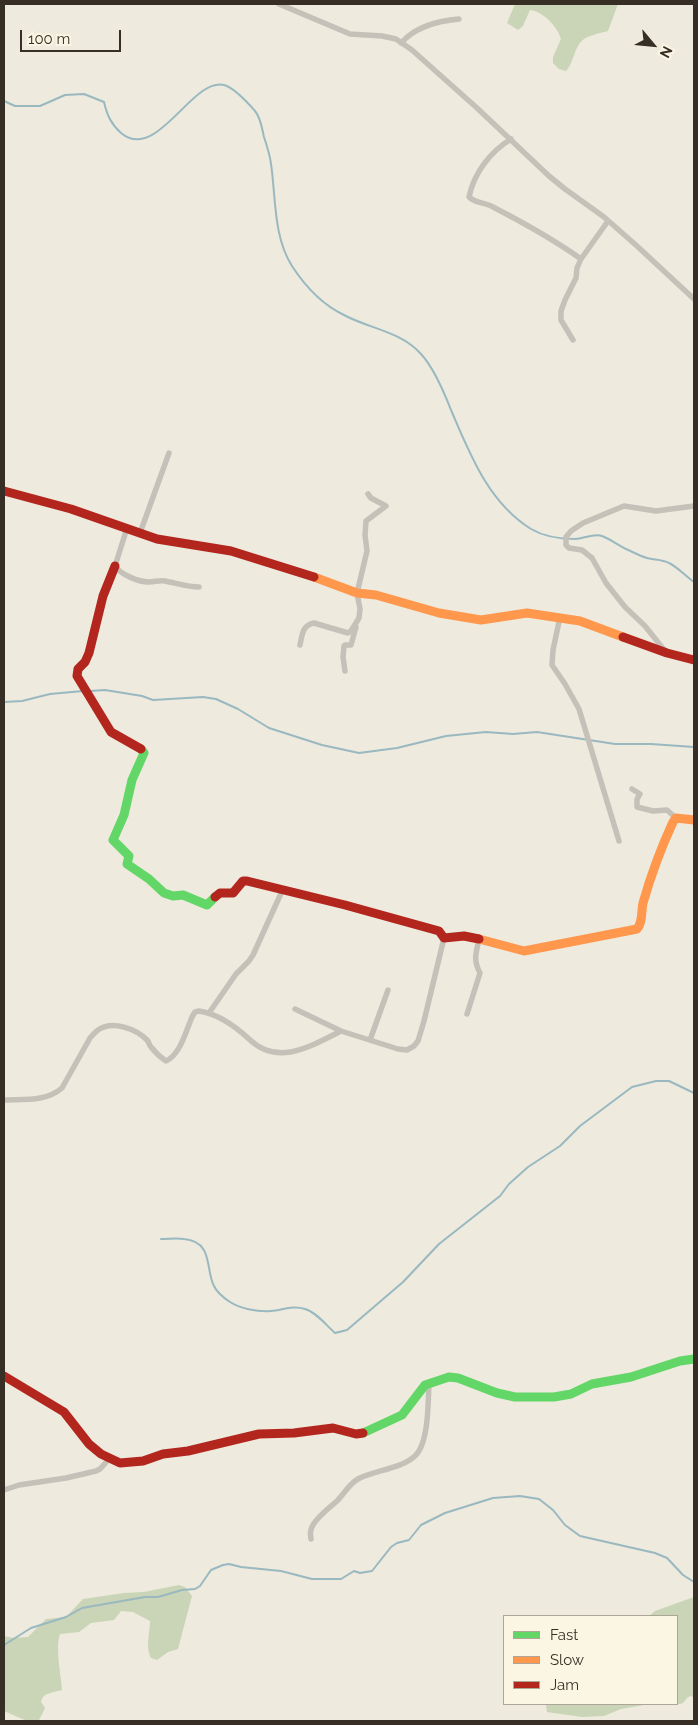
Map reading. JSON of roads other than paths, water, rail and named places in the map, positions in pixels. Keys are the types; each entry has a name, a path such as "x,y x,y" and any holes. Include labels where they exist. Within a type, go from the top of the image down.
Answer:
{"street":[{"path":"279,4 350,34 382,36 401,42 455,87 565,189 608,221 694,299"},
{"path":"401,42 417,29 437,22 459,19"},
{"path":"511,139 492,153 475,180 469,197 473,201 492,206 539,232 581,259"},
{"path":"573,340 562,323 561,316 565,300 576,278 577,268 581,259 608,221"},
{"path":"140,533 170,453"},
{"path":"4,491 71,509 157,539 230,551 257,558 357,593 376,595 439,613 481,620 527,613 560,617 580,621 666,653 694,660"},
{"path":"345,671 344,646 351,644 359,618 360,609 357,593 367,551 366,521 386,506 371,498 368,494"},
{"path":"666,653 646,626 625,607 606,583 592,558 582,550 570,548 566,545 566,537 583,523 624,506 656,511 694,506"},
{"path":"127,528 103,596 87,658 76,672 78,680 111,732 144,750 132,780 124,815 113,840 129,856 126,864 164,893 173,896 183,895 208,905 220,893 233,893 243,881 283,889 439,931 444,938 418,1041 407,1050 398,1050 340,1031 295,1009"},
{"path":"115,566 119,570 140,580 149,582 159,580 200,587"},
{"path":"560,617 552,665 579,709 619,841"},
{"path":"300,645 306,625 314,623 348,633 359,618"},
{"path":"632,789 640,794 636,807 639,809 667,810 676,818 694,820"},
{"path":"444,938 453,934 524,951 637,929 642,921 643,904 655,865 676,818"},
{"path":"209,1013 236,974 254,955 283,889"},
{"path":"467,1014 480,973 475,964 479,939"},
{"path":"370,1040 388,990"},
{"path":"4,1100 46,1098 55,1094 62,1088 90,1038 99,1029 118,1026 135,1031 148,1041 151,1047 166,1061 174,1054 195,1012 199,1011 209,1013 236,1027 257,1046 280,1053 298,1051 340,1031"},
{"path":"4,1376 64,1412 89,1444 100,1454 120,1463 137,1462 163,1454 188,1451 259,1434 294,1433 332,1428 351,1433 362,1433 402,1415 421,1389 429,1383 449,1377 458,1378 515,1397 554,1397 571,1394 592,1384 631,1376 680,1361 694,1359"},
{"path":"311,1539 310,1532 314,1522 338,1500 353,1482 415,1456 419,1450 427,1425 429,1383"},
{"path":"4,1490 19,1484 66,1478 96,1471 109,1459"}],"waterway":[{"path":"4,101 15,106 40,106 65,95 84,94 104,102 112,123 121,133 134,139 148,137 161,129 199,93 212,86 224,85 232,89 252,108 260,120 271,161 278,229 281,242 292,266 309,288 336,311 404,340 421,354 438,380 473,460 503,505 516,518 541,534 569,539 595,535 602,536 642,556 669,563 694,582"},
{"path":"90,691 105,690 142,696 153,700 203,697 216,699 238,709 269,728 322,745 359,753 397,748 446,736 486,732 513,734 537,732 615,744 694,747"},
{"path":"4,702 22,701 50,694 83,691"},
{"path":"161,1239 184,1239 194,1241 200,1245 207,1257 215,1289 234,1304 250,1310 261,1311 301,1308 313,1313 335,1333 347,1330 403,1282 439,1244 500,1196 509,1184 528,1167 560,1146 580,1126 632,1087 656,1081 669,1081 694,1093"},
{"path":"4,1645 31,1628 66,1617 82,1608 145,1597 158,1597 182,1590 195,1589 200,1586 211,1570 223,1565 229,1564 281,1571 312,1579 341,1579 354,1571 360,1573 372,1571 391,1547 397,1543 409,1540 421,1525 445,1513 493,1498 520,1496 539,1499 553,1510 565,1525 580,1536 655,1553 667,1558 683,1575 694,1582"}]}
